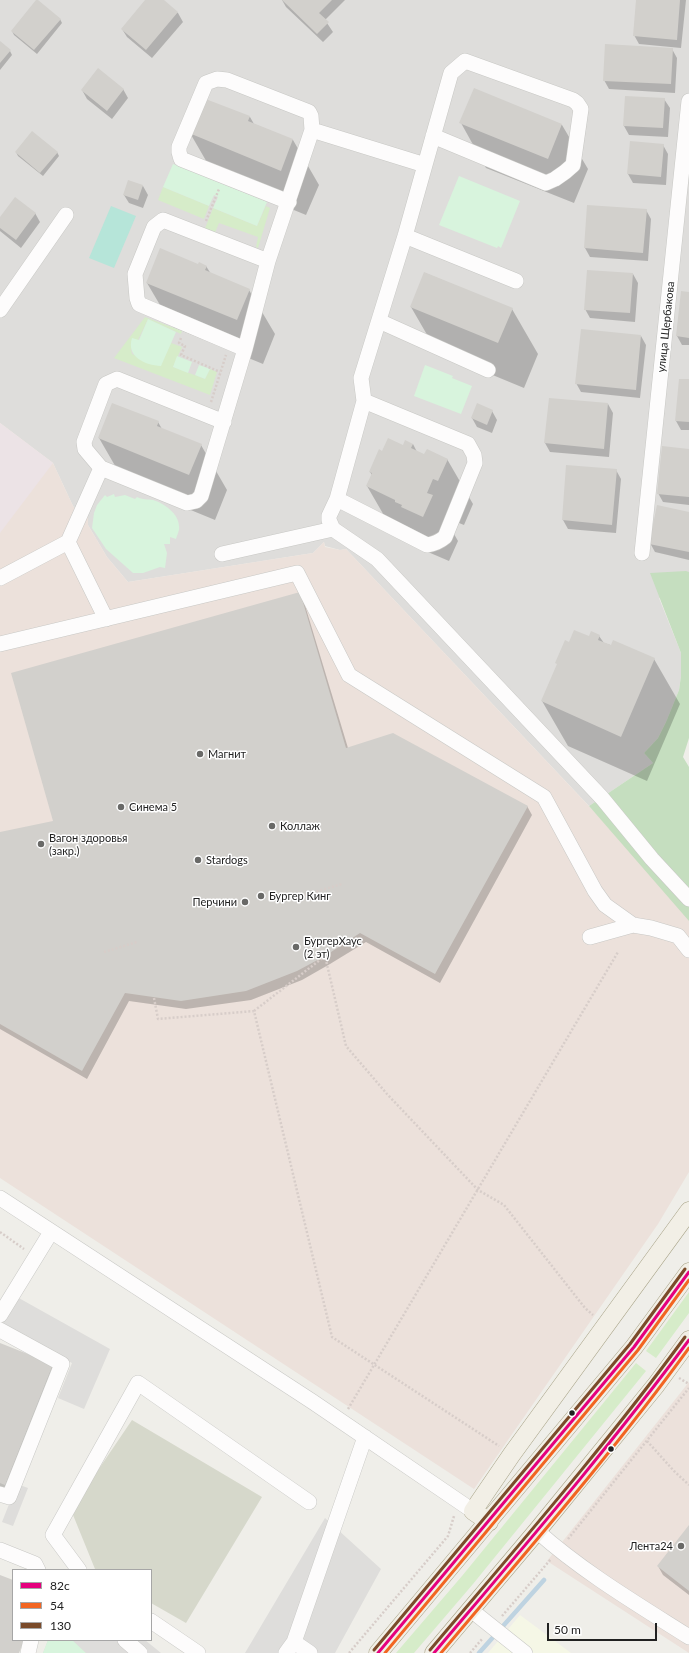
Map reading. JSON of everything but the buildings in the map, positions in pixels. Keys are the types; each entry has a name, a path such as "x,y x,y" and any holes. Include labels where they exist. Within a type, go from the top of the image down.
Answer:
{"main road":[{"path":"489,1522 474,1511 512,1454 689,1211"},
{"path":"378,1653 634,1347 689,1272"},
{"path":"434,1653 537,1532 656,1385 689,1340"}],"street":[{"path":"433,136 546,183 555,180 566,172 572,165 581,109 573,100 465,61 451,73 433,136 405,236 361,378 364,401 337,499 329,516 329,520 333,529 377,559 602,798 652,859 689,899"},
{"path":"224,422 117,379 106,384 84,442 85,449 101,468 187,503 196,501 201,496 224,422 245,349 268,261 289,202 312,130 311,116 309,112 227,80 217,79 206,83 182,140 179,152 181,159 289,202"},
{"name":"улица Щербакова","path":"642,553 689,101"},
{"path":"312,130 425,165"},
{"path":"0,310 66,215"},
{"path":"245,349 139,304 135,274 154,227 163,220 268,261"},
{"path":"405,236 516,282"},
{"path":"379,321 488,370"},
{"path":"337,499 427,545 431,545 445,537 475,463 474,455 468,444 364,401"},
{"path":"0,578 68,542 101,468"},
{"path":"222,554 333,529"},
{"path":"68,542 106,619"},
{"path":"0,644 298,573 349,675 544,797 595,891 605,905 633,925"},
{"path":"590,937 633,925 651,928 678,936 689,950"},
{"path":"0,1198 341,1421 474,1511"},
{"path":"0,1314 51,1232"},
{"path":"0,1330 62,1364 9,1497 0,1494"},
{"path":"78,1569 53,1535 138,1383 309,1502"},
{"path":"310,1653 290,1647 364,1437"},
{"path":"537,1532 558,1550 615,1590 689,1637"},
{"path":"0,1550 35,1564 38,1569"},
{"path":"471,1610 525,1653"},
{"path":"152,1622 198,1653"},
{"path":"28,1653 31,1641"},
{"path":"126,1641 140,1653"}],"path":[{"path":"200,235 224,176"},
{"path":"187,325 179,343 185,346 181,355 220,372"},
{"path":"206,415 230,342"},
{"path":"305,895 342,884"},
{"path":"104,952 137,942"},
{"path":"341,1421 618,952"},
{"path":"154,998 158,1019 254,1011 325,956 346,1046 387,1094 478,1190 504,1205 586,1308 598,1318"},
{"path":"254,1011 332,1337 512,1454"},
{"path":"0,1232 35,1257"},
{"path":"470,1653 497,1630 558,1550 689,1388"},
{"path":"647,1441 689,1485"},
{"path":"349,1653 448,1536 459,1501"}],"shaded area":[{"path":"0,0 689,0 689,609 659,598 681,653 681,676 679,690 666,722 658,738 644,753 653,763 589,806 346,549 340,550 325,546 324,542 313,553 128,582 107,557 88,525 88,513 77,511 73,506 53,463 0,423"},
{"path":"111,206 136,216 114,268 89,258"},
{"path":"0,423 53,463 73,506 77,511 88,513 88,525 107,557 128,582 313,553 324,542 325,547 340,550 346,549 689,912 689,1172 658,1224 474,1489 0,1178"},
{"path":"0,423 53,463 0,533"},
{"path":"17,1297 110,1349 84,1409 58,1398 72,1363 1,1326"},
{"path":"689,1382 689,1653 547,1561"},
{"path":"132,1420 262,1497 186,1623 152,1604 152,1569 95,1569 71,1510"},
{"path":"17,1484 28,1488 13,1526 2,1522"},
{"path":"325,1518 381,1569 335,1653 245,1653"},
{"path":"520,1615 571,1653 488,1653"},
{"path":"48,1641 146,1641 161,1653 43,1653"}],"green space":[{"path":"173,164 267,202 257,226 213,208 218,197 214,195 209,206 163,187"},
{"path":"459,176 520,201 501,248 498,246 497,248 439,225"},
{"path":"163,187 209,206 204,219 158,200"},
{"path":"266,206 270,208 258,248 256,247 258,237 219,223 214,235 204,231 213,208 257,226"},
{"path":"145,317 182,331 181,334 148,319 138,340 131,350 132,354 160,366 171,343 182,347 173,367 205,379 210,369 217,372 210,395 114,358"},
{"path":"148,319 176,332 161,366 143,362 134,355 132,350 132,338 139,340"},
{"path":"177,356 192,362 188,373 173,367"},
{"path":"199,365 210,369 205,379 195,375"},
{"path":"425,365 453,376 452,378 472,386 461,414 414,396"},
{"path":"114,494 115,497 125,495 135,499 137,497 157,501 174,513 178,522 179,531 176,539 170,537 170,544 164,544 167,553 165,568 160,567 143,573 133,573 106,549 92,528 94,513 97,505 105,495 107,497"},
{"path":"689,572 689,738 683,757 689,767 689,921 589,806 653,763 644,753 658,738 679,690 681,676 681,653 650,573"},
{"path":"689,1292 689,1313 656,1358 646,1351"},
{"path":"636,1363 646,1371 473,1584 414,1653 396,1653 462,1576"},
{"path":"48,1641 73,1641 86,1653 43,1653"}],"waterway":[{"path":"479,1653 544,1580"}],"transit line":[{"name":"130","path":"374,1650 630,1344 685,1269"},
{"name":"82с","path":"378,1653 634,1347 689,1272"},
{"name":"54","path":"385,1653 638,1350 689,1280"},
{"name":"130","path":"430,1650 593,1456 685,1337"},
{"name":"82с","path":"434,1653 628,1420 689,1340"},
{"name":"54","path":"441,1653 599,1465 689,1348"}],"place":[{"name":"Магнит","path":"200,754"},
{"name":"Синема 5","path":"121,807"},
{"name":"Коллаж","path":"272,826"},
{"name":"Вагон здоровья (закр.)","path":"41,844"},
{"name":"Stardogs","path":"198,860"},
{"name":"Бургер Кинг","path":"261,896"},
{"name":"Перчини","path":"245,902"},
{"name":"БургерХаус (2 эт)","path":"296,947"},
{"name":"Лента24","path":"681,1546"}]}
